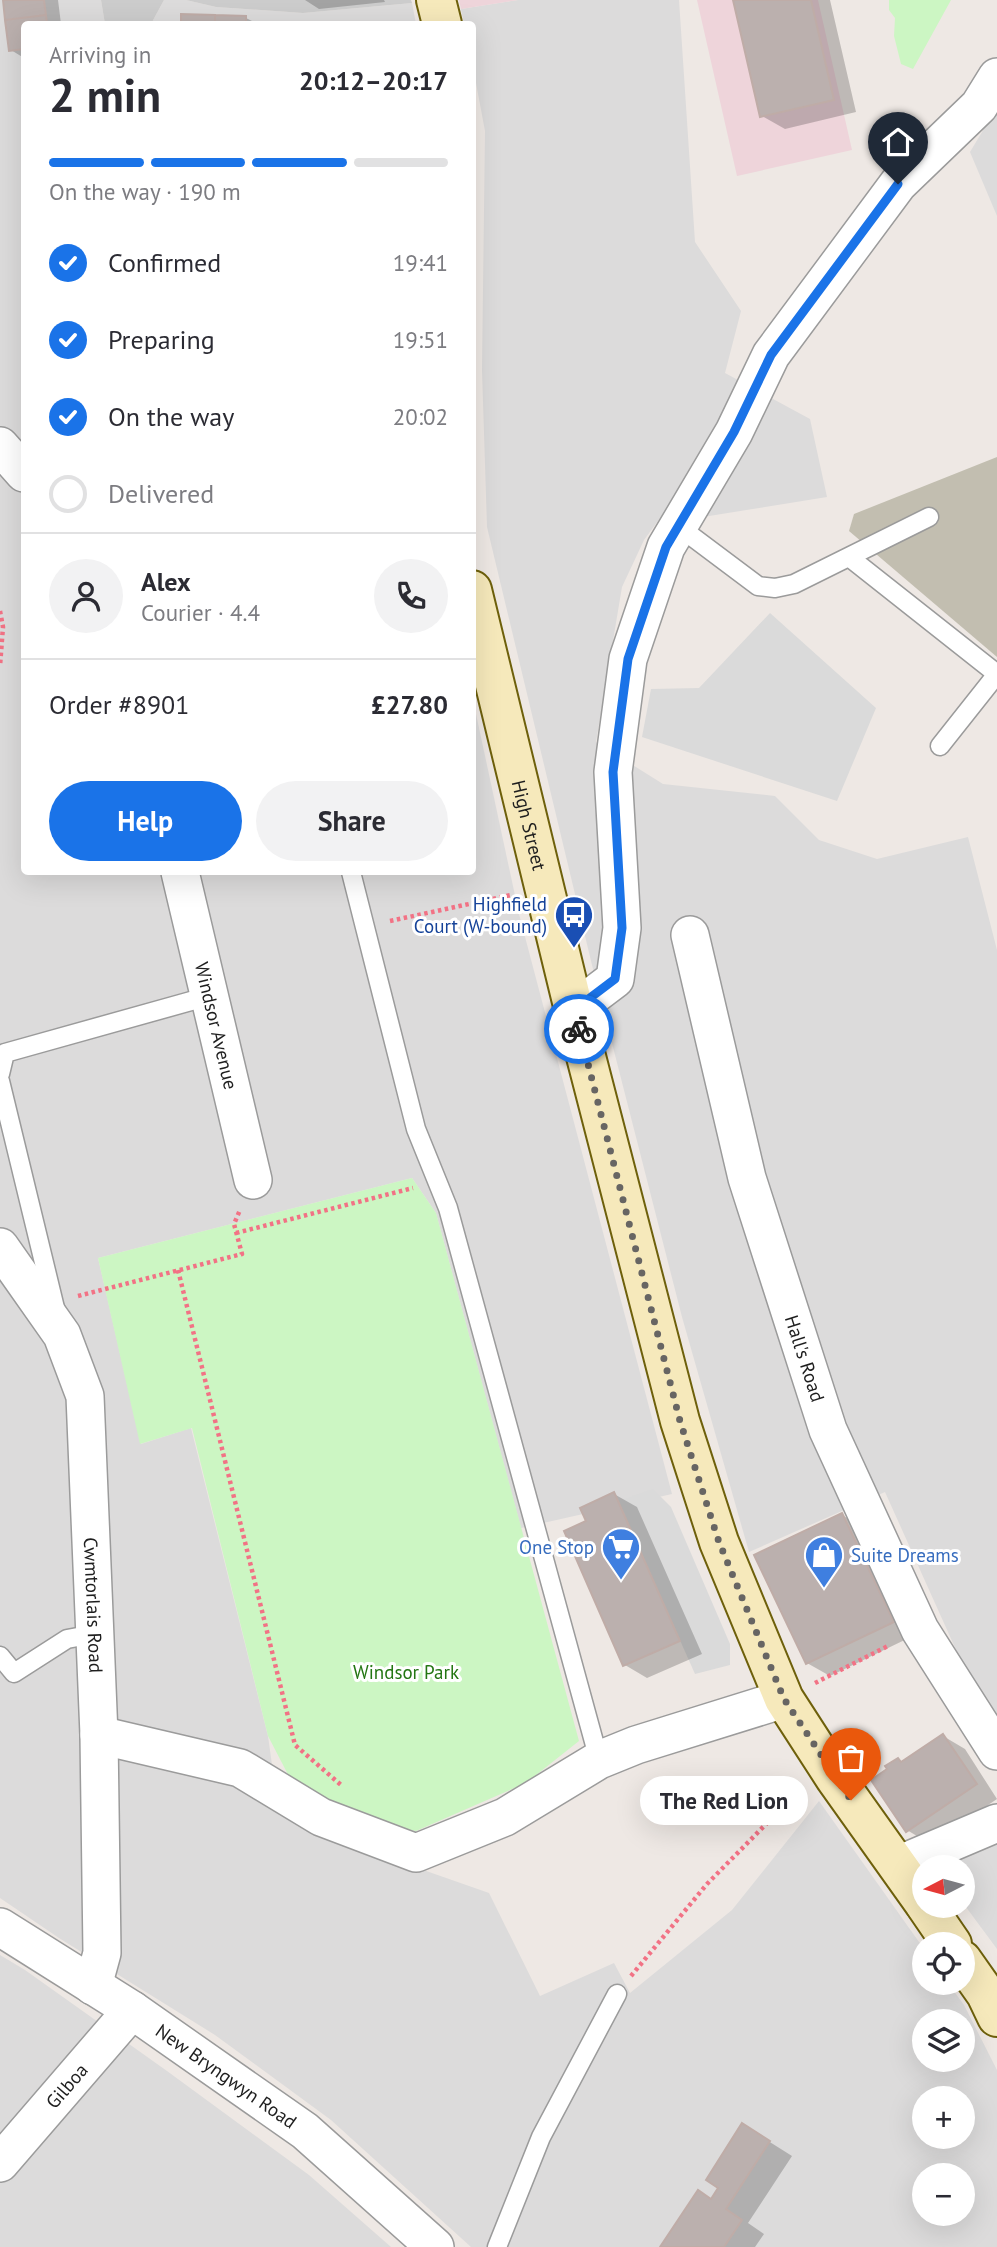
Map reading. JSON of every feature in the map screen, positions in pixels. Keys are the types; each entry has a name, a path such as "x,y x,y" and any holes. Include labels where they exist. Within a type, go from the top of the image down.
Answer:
{"street":[{"path":"436,0 441,21"},
{"path":"574,1010 615,979 622,928 613,772 628,659 666,547 734,432 771,355 898,184 979,106 997,77"},
{"path":"0,446 21,470"},
{"name":"High Street","path":"476,607 574,1010 680,1421 719,1542 784,1699 835,1778 912,1885"},
{"name":"Windsor Avenue","path":"181,875 253,1180"},
{"name":"Hall's Road","path":"690,935 747,1178 828,1430 920,1630 997,1751"},
{"name":"Cwmtorlais Road","path":"4,1260 58,1319 85,1396 99,1735 102,1953 93,1986"},
{"path":"99,1735 240,1768 321,1817 416,1853 505,1817 599,1760 636,1745 784,1699"},
{"path":"898,1865 997,1823"},
{"name":"New Bryngwyn Road","path":"0,1927 132,2010 305,2131 435,2247"},
{"path":"975,1978 997,2017"},
{"name":"Gilboa","path":"0,2163 132,2010"}],"lane":[{"path":"678,526 758,586 775,588 794,584 929,517"},
{"path":"849,556 997,674 940,746"},
{"path":"352,875 416,1129 448,1208 599,1760"},
{"path":"0,1074 5,1053 209,996"},
{"path":"0,1081 58,1319"},
{"path":"0,1656 14,1672 66,1639 94,1634"},
{"path":"497,2247 541,2137 617,1994"}],"path":[{"path":"0,611 3,626 0,666"},
{"path":"365,926 544,888"},
{"path":"58,1319 178,1270 242,1254 234,1224 253,1180"},
{"path":"236,1233 437,1181"},
{"path":"178,1270 295,1745 349,1792"},
{"path":"784,1699 920,1630"},
{"path":"617,1994 707,1884 770,1821 835,1778"}],"shaded area":[{"path":"0,0 101,0 104,21 21,21 21,875 476,875 476,714 519,914 672,1494 521,1528 436,1213 412,1178 98,1258 141,1444 191,1428 268,1736 277,1801 372,1852 489,1893 540,1996 614,1963 630,1993 732,1910 819,1801 912,1932 912,1995 957,1995 966,2009 912,2009 912,2072 975,2072 975,2027 997,2070 997,2247 471,2247 331,2120 215,2035 0,1898"},
{"path":"101,0 164,0 153,21 104,21"},
{"path":"164,0 186,0 216,7 303,13 412,3 415,21 153,21"},
{"path":"186,0 411,0 412,3 303,13 216,7"},
{"path":"459,0 518,0 461,9"},
{"path":"518,0 679,0 695,242 741,311 725,373 810,419 827,497 703,517 669,506 644,540 622,587 596,742 663,784 775,796 819,840 877,859 968,837 997,950 997,1725 975,1692 885,1492 749,1552 682,1317 592,965 487,527 482,370 485,131 476,83 476,21 463,21 461,9"},
{"path":"697,0 818,0 852,150 737,176"},
{"path":"997,107 997,216 970,152"},
{"path":"997,457 997,657 849,531 854,514"},
{"path":"770,613 876,708 837,801 642,737 651,689 699,688"},
{"path":"653,1489 671,1507 730,1644 730,1665 695,1674 618,1501"},
{"path":"997,1845 997,1949 974,1918 975,1855 946,1855"},
{"path":"0,1955 167,2071 309,2175 391,2247 0,2247"}],"green space":[{"path":"889,0 951,0 913,69 901,64 894,36 895,18 889,10"},
{"name":"Windsor Park","path":"412,1178 436,1213 579,1741 526,1783 416,1831 372,1823 295,1788 268,1736 192,1428 140,1444 98,1258"}],"building":[{"path":"3,0 44,0 46,15 5,20"},
{"path":"733,0 811,0 834,100 760,117"},
{"path":"181,14 215,15 215,21 181,21"},
{"path":"46,15 47,21 21,21 21,49 9,51 5,20"},
{"path":"215,15 246,16 246,21 215,21"},
{"path":"614,1492 680,1641 623,1666 564,1531 586,1521 580,1508"},
{"name":"Suite Dreams","path":"842,1513 894,1622 806,1664 754,1555"},
{"path":"943,1734 977,1784 906,1832 871,1780 887,1769 885,1766 898,1758 901,1762"},
{"path":"742,2123 770,2141 726,2209 742,2220 724,2247 660,2247 698,2190 711,2199 718,2188 706,2180"}],"way so far":[{"path":"579,1029 680,1421 719,1542 784,1699 851,1800"}],"place":[{"name":"Highfield Court (W-bound)","path":"574,949"},
{"name":"One Stop","path":"621,1581"},
{"name":"Suite Dreams","path":"824,1589"},
{"name":"The Red Lion","path":"851,1800"}],"route":[{"path":"579,1029 574,1010 615,979 622,928 613,772 628,659 666,547 734,432 771,355 898,184"}]}
